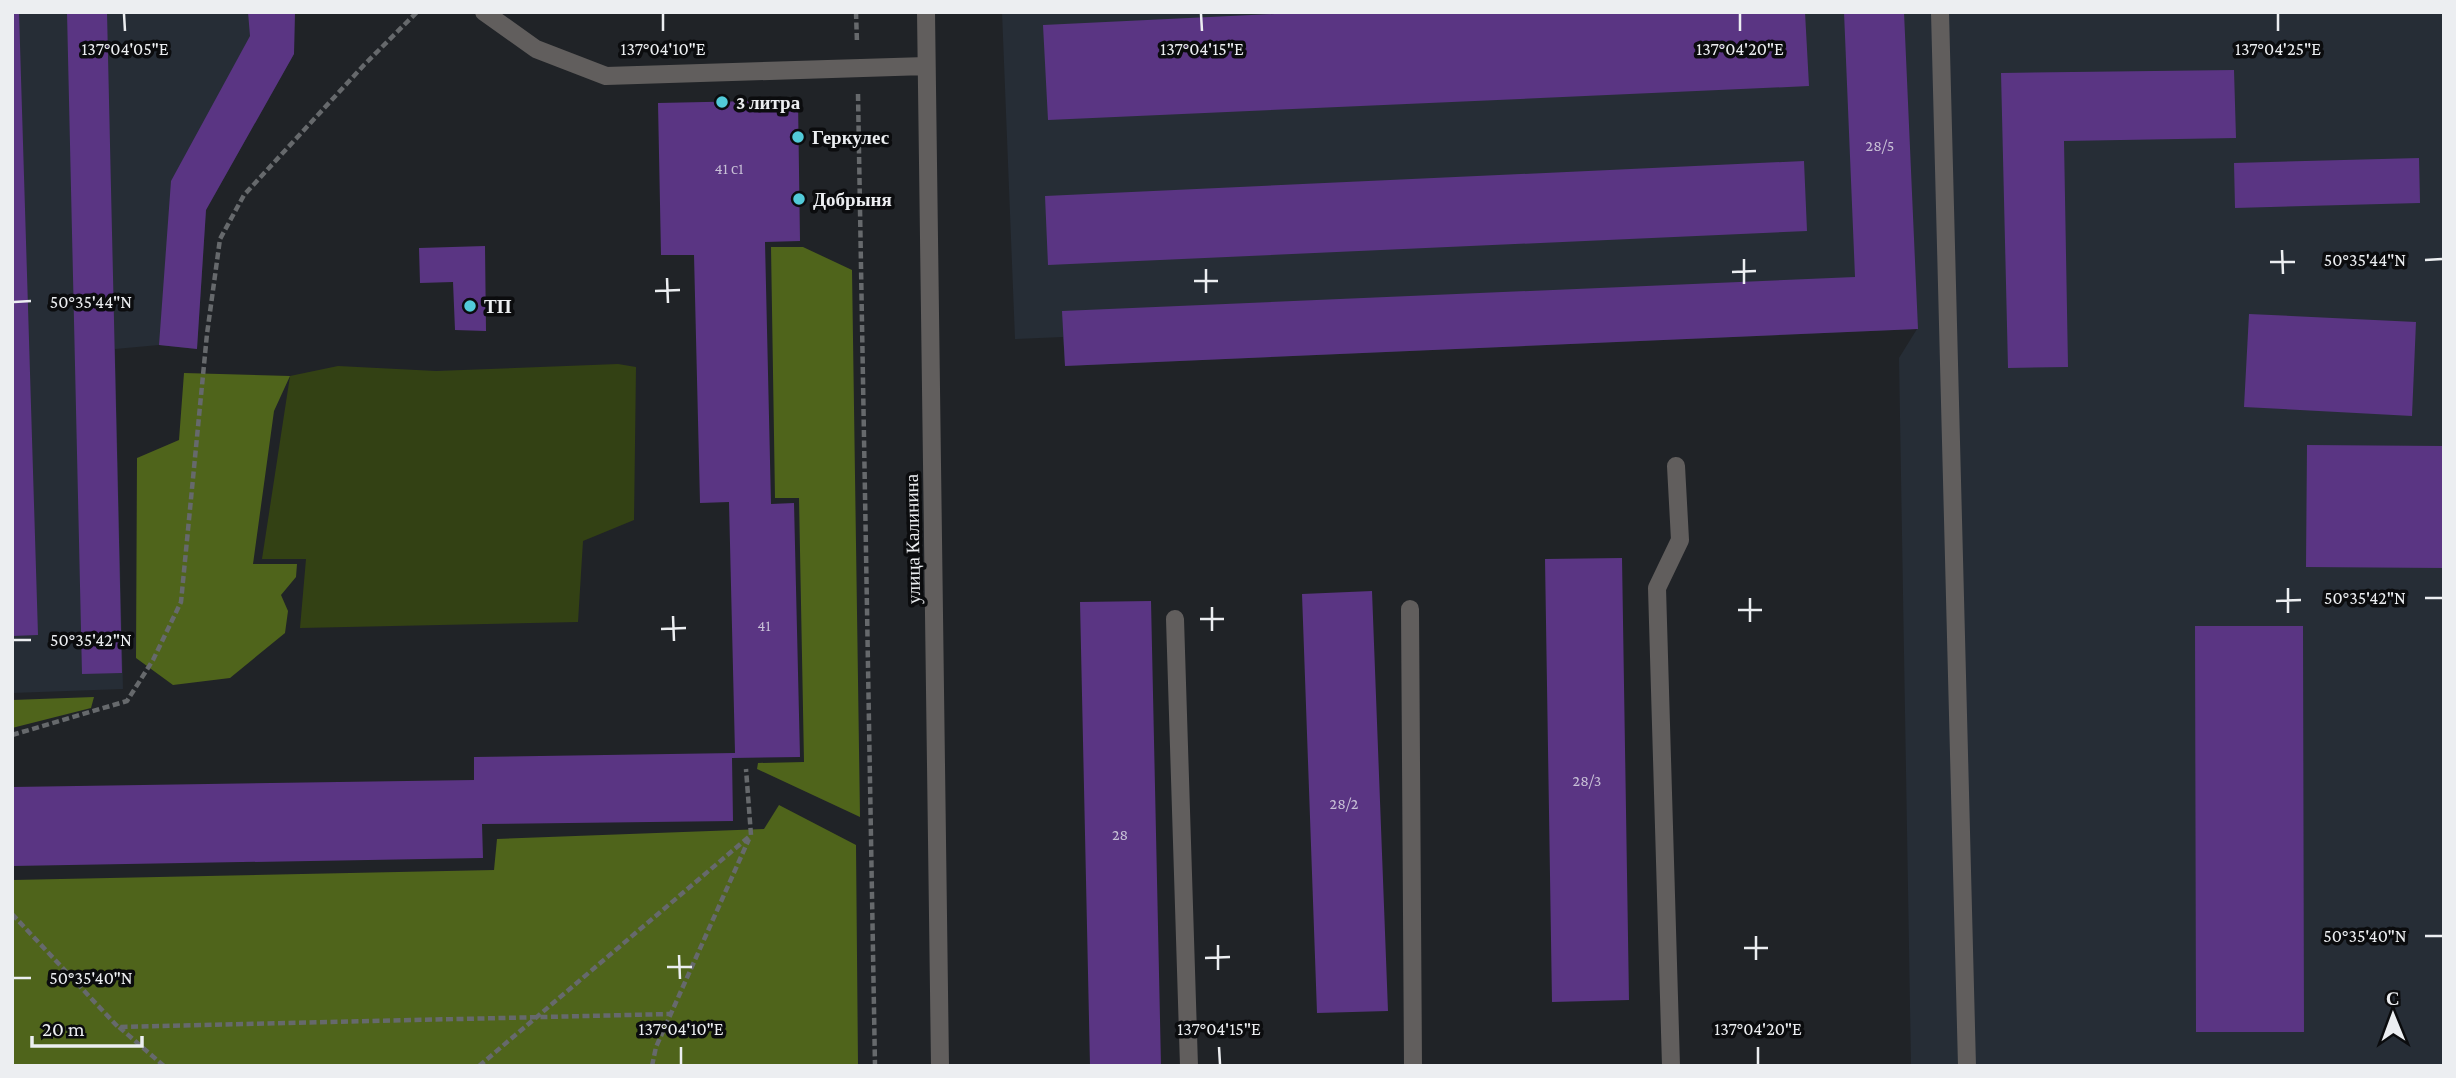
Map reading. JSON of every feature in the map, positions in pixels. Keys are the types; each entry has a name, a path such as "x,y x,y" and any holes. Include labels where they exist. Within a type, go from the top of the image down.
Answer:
{"street":[{"path":"484,12 536,49 606,76 926,66"},
{"name":"улица Калинина","path":"926,12 940,1066"},
{"path":"1940,12 1967,1066"},
{"path":"1671,1066 1657,588 1680,540 1676,466"},
{"path":"1410,609 1413,1066"},
{"path":"1175,619 1189,1066"}],"path":[{"path":"12,735 127,701 153,660 181,602 207,334 220,239 244,195 363,65 418,12"},
{"path":"856,12 875,1066"},
{"path":"652,1066 671,1014 751,835 746,769"},
{"path":"479,1066 751,835"},
{"path":"12,914 118,1027 164,1066"},
{"path":"118,1027 671,1014"}],"shaded area":[{"path":"12,12 295,12 294,54 206,210 197,349 159,345 115,349 123,689 12,693"},
{"path":"1002,12 2444,12 2444,1066 1911,1066 1899,358 1917,329 1065,366 1063,337 1015,339"}],"green space":[{"path":"771,247 803,247 852,270 860,817 757,769 758,763 804,762 799,498 775,498"},
{"path":"618,364 636,367 634,520 583,541 578,622 300,628 306,559 262,559 290,376 338,366 436,371"},
{"path":"184,373 290,376 274,411 253,564 297,564 296,577 281,595 288,611 285,633 230,678 173,685 136,658 137,458 179,440"},
{"path":"94,697 91,708 12,728 12,700"},
{"path":"779,805 856,845 858,1066 12,1066 12,880 494,870 497,839 764,829"}],"building":[{"path":"12,12 19,12 38,635 12,636"},
{"path":"67,12 107,12 122,673 82,674"},
{"path":"248,12 295,12 294,54 206,210 197,349 159,345 171,181 250,36"},
{"path":"1316,12 1805,12 1809,86 1048,120 1043,25"},
{"path":"1844,12 1904,12 1918,329 1065,366 1062,311 1855,277"},
{"path":"2234,70 2236,138 2064,141 2068,367 2008,368 2001,73"},
{"path":"798,100 800,241 765,242 771,504 794,503 800,757 732,758 733,821 482,824 483,858 12,866 12,787 474,780 474,757 735,753 729,502 700,503 694,255 661,255 658,103"},
{"path":"2419,158 2420,203 2235,208 2234,163"},
{"path":"1804,161 1807,231 1048,265 1045,196"},
{"path":"485,246 486,331 455,330 453,282 420,283 419,248"},
{"path":"2249,314 2416,322 2412,416 2244,407"},
{"path":"2307,445 2444,446 2444,568 2306,567"},
{"path":"1622,558 1629,1000 1552,1002 1545,559"},
{"path":"1372,591 1388,1011 1317,1013 1302,594"},
{"path":"1151,601 1161,1066 1090,1066 1080,602"},
{"path":"2195,626 2303,626 2304,1032 2196,1032"}],"place":[{"name":"3 литра","path":"722,102"},
{"name":"Геркулес","path":"798,137"},
{"name":"Добрыня","path":"799,199"},
{"name":"ТП","path":"470,306"}]}
